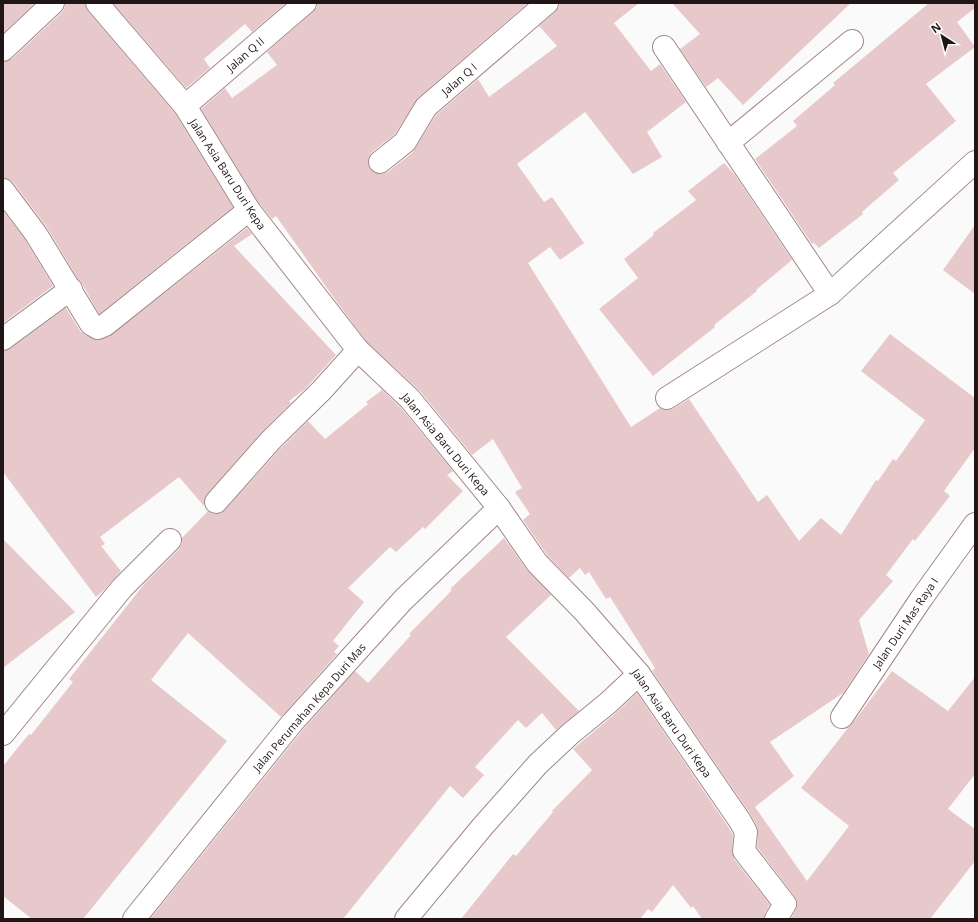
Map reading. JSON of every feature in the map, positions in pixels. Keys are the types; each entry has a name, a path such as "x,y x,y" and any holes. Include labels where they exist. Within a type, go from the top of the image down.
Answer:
{"street":[{"path":"3,50 53,3"},
{"name":"Jalan Asia Baru Duri Kepa","path":"97,3 185,106 249,210 358,350 410,399 499,508 538,563 584,611 640,674 740,820 746,832 744,851 785,904 776,919"},
{"name":"Jalan Q II","path":"185,106 304,3"},
{"name":"Jalan Q I","path":"380,162 405,142 426,107 547,3"},
{"path":"728,143 852,41"},
{"path":"664,47 830,294"},
{"path":"667,398 830,294 975,162"},
{"path":"3,190 36,234 91,324 98,328 105,325 249,210"},
{"path":"3,339 71,289"},
{"path":"216,502 271,440 322,390 358,350"},
{"name":"Jalan Perumahan Kepa Duri Mas","path":"134,919 292,723 403,600 499,508"},
{"name":"Jalan Duri Mas Raya I","path":"842,717 921,599 972,527"},
{"path":"3,734 122,588 170,540"},
{"path":"406,919 483,826 538,764 570,734 608,704 640,674"}],"building":[{"path":"3,3 35,3 3,33"},
{"path":"65,3 85,3 88,11 175,113 233,207 99,314 46,226 13,182 3,178 3,62 12,59 62,12 65,7"},
{"path":"113,3 286,3 252,32 245,24 204,59 210,68 186,88"},
{"path":"317,3 528,3 418,98 395,134 372,152 369,157 368,163 370,169 375,173 381,174 388,172 413,152 436,115 478,79 489,97 557,46 539,26 555,12 559,7 559,3 639,3 614,23 651,71 660,64 686,102 647,132 662,157 633,174 585,112 517,164 544,202 552,197 584,243 560,260 550,247 528,263 631,427 660,408 667,410 673,409 689,399 758,502 767,495 799,541 821,518 841,535 876,480 878,481 893,459 896,461 925,420 861,371 890,334 975,398 975,448 944,491 950,496 915,541 913,539 886,575 893,581 859,620 869,654 843,693 770,742 794,776 755,807 807,881 849,826 801,788 892,671 948,711 975,677 975,774 948,809 975,829 975,861 930,919 791,919 796,910 797,904 795,897 757,847 757,826 751,815 652,671 655,668 610,597 606,599 589,572 585,575 580,568 569,578 547,555 523,520 530,514 515,492 522,488 493,439 472,455 420,391 367,342 276,216 272,219 259,203 201,109 225,88 232,98 277,65 267,52 313,12 317,7"},
{"path":"672,3 851,3 743,105 718,78 706,87 680,49 700,34"},
{"path":"929,3 975,3 975,8 957,22 975,47 926,84 956,121 893,173 899,180 862,212 863,214 819,248 814,243 812,244 755,159 797,126 793,121 835,85 833,83"},
{"path":"724,163 735,175 792,260 756,290 757,291 714,325 715,327 653,376 599,309 638,278 624,259 654,235 653,233 696,200 688,191"},
{"path":"3,211 26,241 53,286 3,323"},
{"path":"975,225 975,294 943,270"},
{"path":"247,228 252,234 234,246 336,355 305,389 289,401 291,403 262,432 207,494 204,499 204,506 179,477 100,537 105,544 101,546 121,571 96,597 3,472 3,351 10,349 66,308 80,331 85,335 97,340 110,336"},
{"path":"382,390 401,408 453,471 447,475 463,491 425,529 423,527 396,552 390,547 348,588 364,602 333,641 339,646 334,652 337,654 281,717 188,633 151,680 227,741 83,919 32,919 3,896 3,766 29,734 31,735 73,682 69,679 145,583 179,549 182,544 182,538 208,511 213,514 220,514 225,510 280,449 308,421 325,439 368,404 366,402"},
{"path":"504,538 527,570 551,595 506,637 579,711 556,730 542,713 526,728 518,720 475,767 484,775 463,798 450,786 343,919 150,919 302,731 355,671 368,683 411,635 409,634 452,590 450,589"},
{"path":"3,539 75,612 3,668"},
{"path":"637,693 733,835 732,850 734,859 770,905 765,913 764,919 702,919 693,906 691,908 673,885 652,912 648,909 640,919 461,919 513,854 516,856 553,812 552,811 592,770 573,749 616,713"}]}
